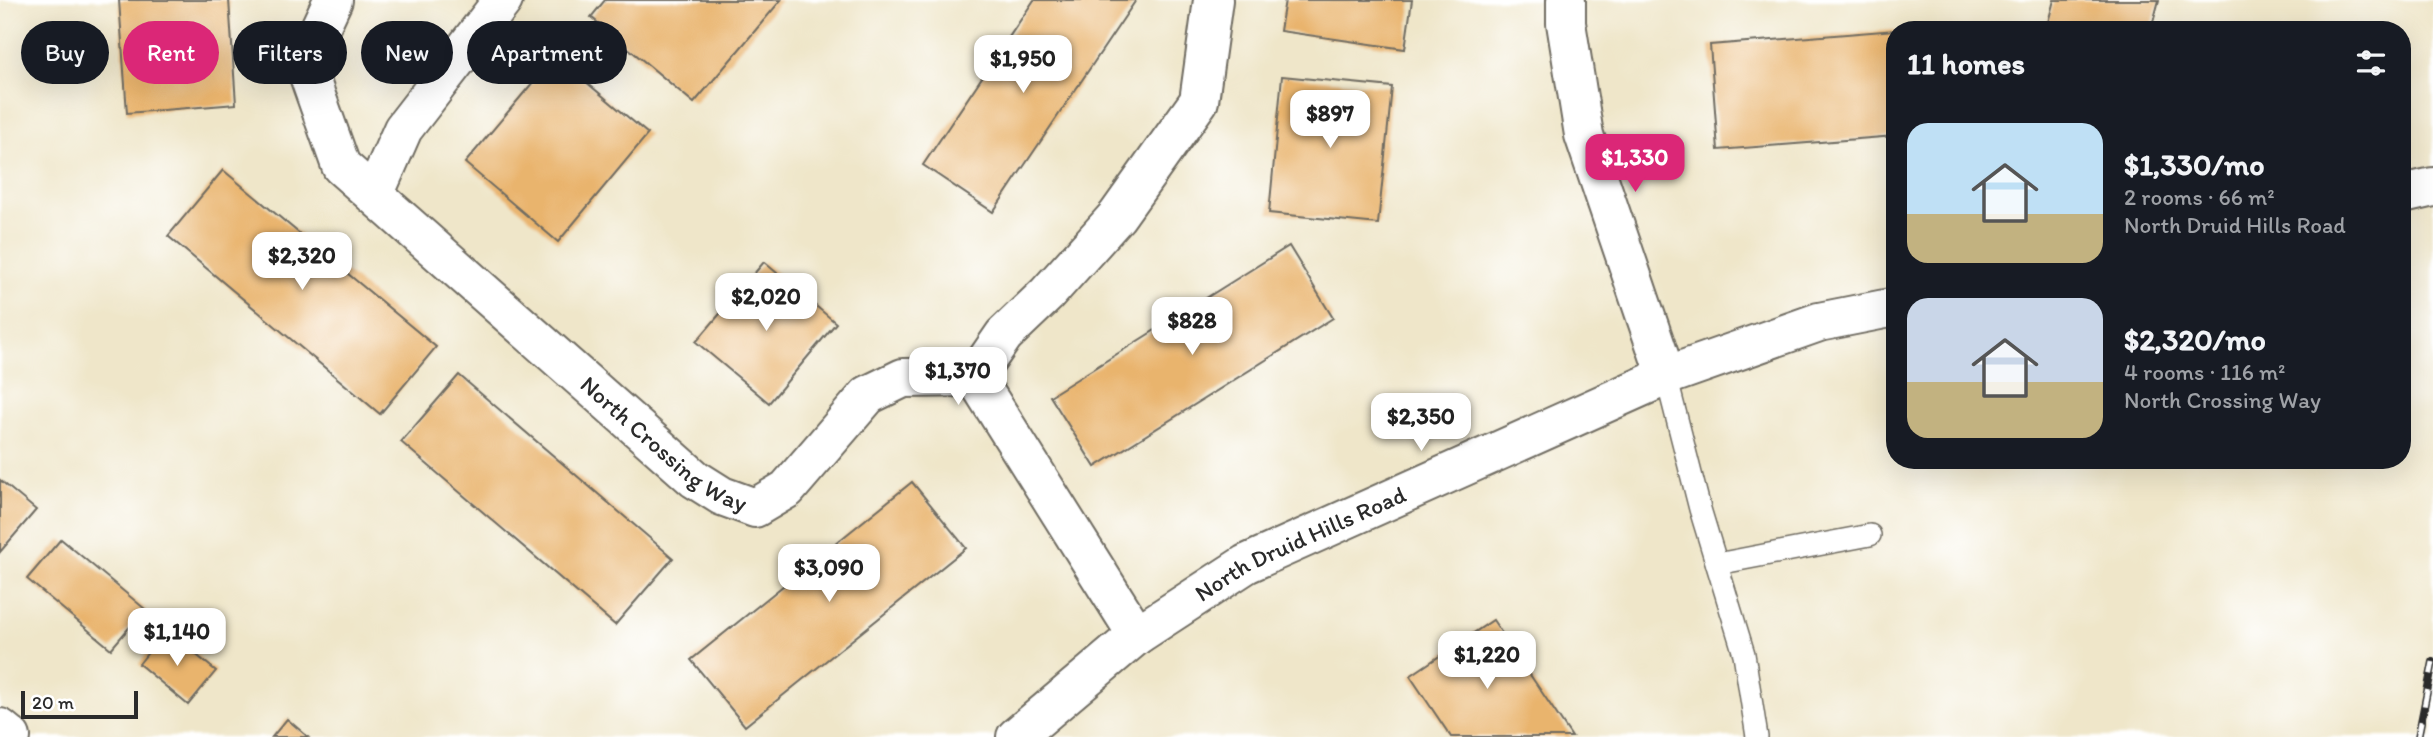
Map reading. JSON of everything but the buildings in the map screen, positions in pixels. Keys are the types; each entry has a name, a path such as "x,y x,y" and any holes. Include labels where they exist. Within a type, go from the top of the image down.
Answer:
{"street":[{"name":"North Crossing Way","path":"332,0 303,62 341,166 695,479 722,496 755,508 786,489 868,395 902,378 975,377"},
{"path":"374,195 403,130 503,0"},
{"path":"1137,635 975,377 1004,335 1047,294 1117,216 1199,101 1213,0"},
{"path":"1566,0 1566,23 1584,135 1665,376"},
{"path":"2411,192 2433,187"},
{"name":"North Druid Hills Road","path":"1016,737 1137,635 1246,564 1665,376 1819,322 1886,309"},
{"path":"0,728 11,737"}],"lane":[{"path":"1665,376 1744,654 1757,737"},
{"path":"1717,564 1870,535"}],"railway":[{"path":"2418,737 2433,662"}]}
